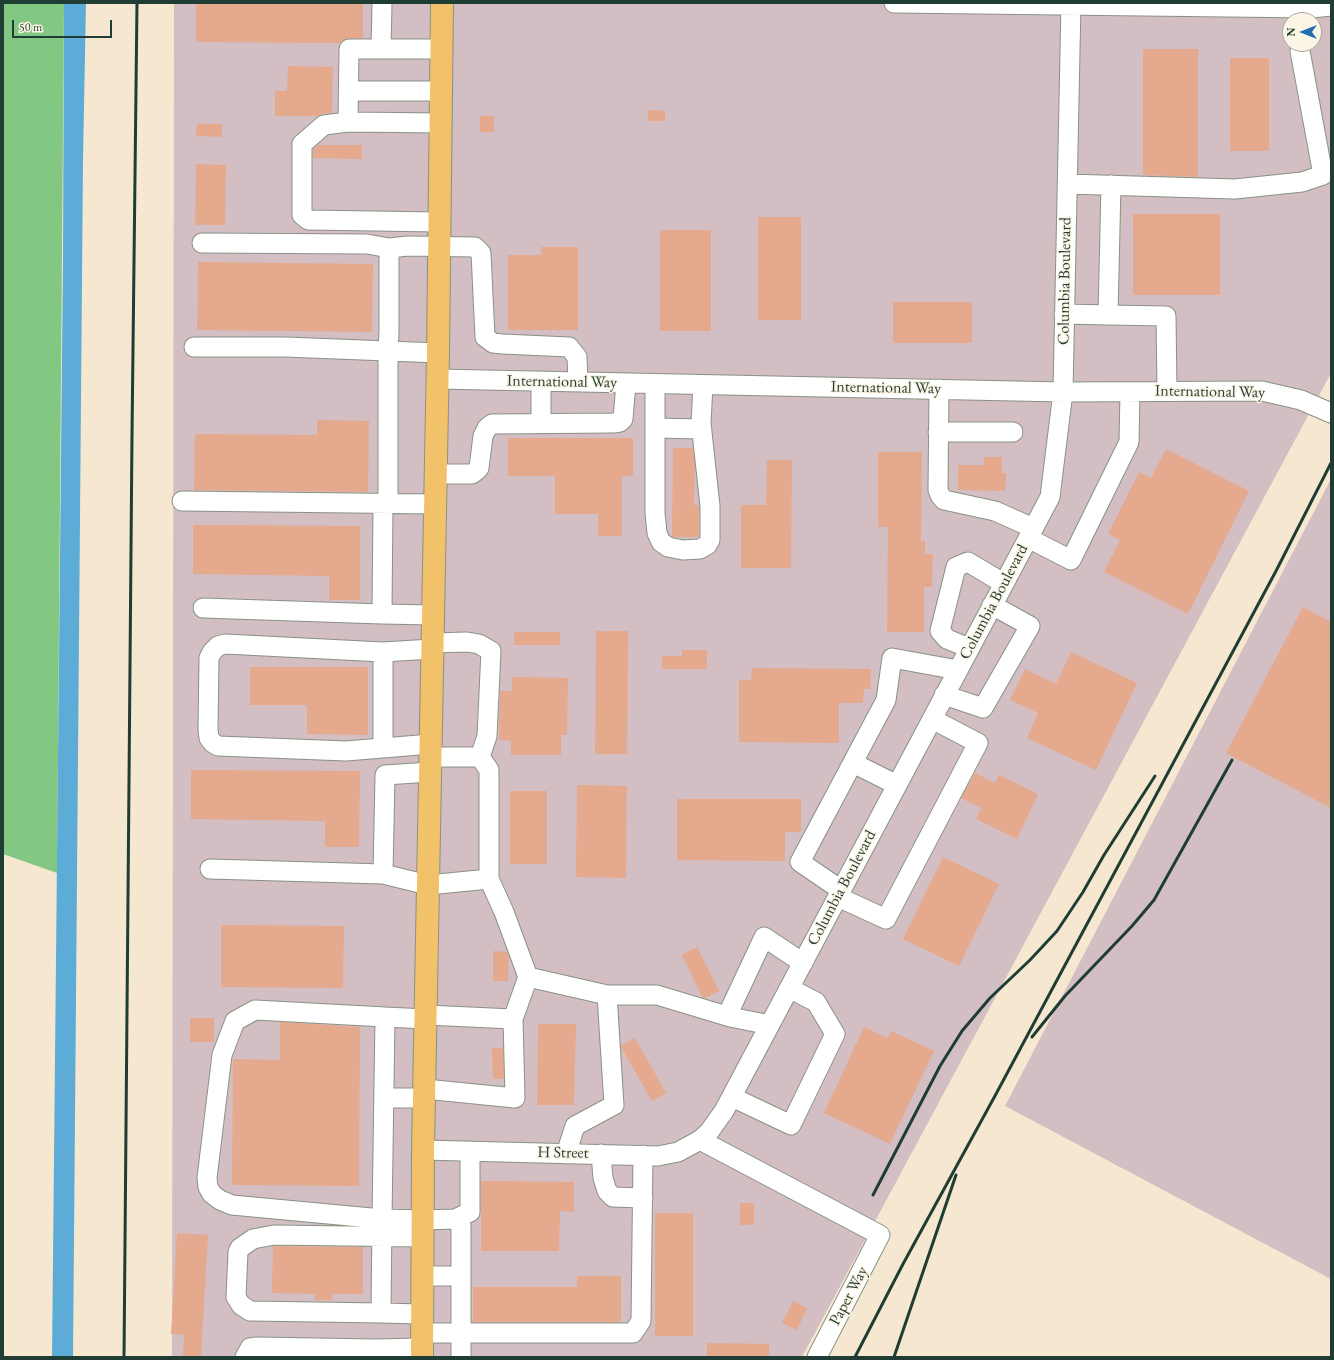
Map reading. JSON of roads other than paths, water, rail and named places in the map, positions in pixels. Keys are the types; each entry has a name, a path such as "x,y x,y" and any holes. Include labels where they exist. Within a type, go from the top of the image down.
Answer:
{"highway":[{"path":"422,1338 424,1094 438,353 442,3"}],"street":[{"path":"381,49 382,3"},
{"path":"894,3 1311,8 1331,6"},
{"name":"Columbia Boulevard","path":"700,1140 709,1132 732,1097 1050,497 1062,392 1071,4"},
{"path":"348,122 349,49 441,49"},
{"path":"1067,184 1236,189 1302,182 1323,175 1300,52"},
{"path":"349,91 441,91"},
{"path":"439,222 308,220 302,215 302,144 324,125 348,122 440,123"},
{"path":"1108,315 1111,185"},
{"path":"202,243 367,244 389,248 408,246 474,247 481,253 485,337 494,343 502,344 569,346 578,357 578,382"},
{"path":"382,614 389,330 389,248"},
{"path":"1064,314 1166,316 1167,392"},
{"path":"194,347 285,347 438,353"},
{"name":"International Way","path":"437,379 1062,392 1262,391 1301,400 1331,413"},
{"path":"541,381 541,423"},
{"path":"436,474 472,474 476,472 479,468 482,436 487,428 492,424 620,422 623,419 626,383"},
{"path":"655,384 655,513 657,533 661,542 668,547 683,550 700,549 707,545 710,540 710,506 701,429 703,385"},
{"path":"939,389 938,490 940,495 944,500 995,510 1071,560 1129,442 1130,392"},
{"path":"655,428 701,429"},
{"path":"938,432 1013,432"},
{"path":"182,501 435,504"},
{"path":"969,648 947,639 940,631 956,567 968,562 1004,583"},
{"path":"944,696 983,708 1030,626 992,605"},
{"path":"203,608 433,615"},
{"path":"467,642 479,644 491,651 487,736 480,756 431,758 383,748 353,751 218,746 213,743 208,730 210,658 212,652 218,646 225,644 383,652 467,642"},
{"path":"383,652 383,748"},
{"path":"932,719 978,743 886,919 840,893 800,862 886,700 892,658 958,670"},
{"path":"384,1098 424,1094 515,1098 513,1019 528,977 504,912 489,879 489,770 480,756"},
{"path":"383,874 385,774 431,758"},
{"path":"853,763 897,785"},
{"path":"210,869 383,874 428,885 489,879"},
{"path":"727,1016 764,937 803,963"},
{"path":"528,977 607,995 657,995 727,1016 770,1025"},
{"path":"732,1097 791,1125 835,1034 816,1002 790,988"},
{"path":"566,1154 575,1126 614,1105 607,995"},
{"path":"382,1228 232,1205 220,1200 212,1194 208,1187 207,1178 222,1055 235,1022 255,1010 385,1017 513,1019"},
{"path":"381,1313 385,1017"},
{"name":"H Street","path":"424,1150 658,1156 678,1152 700,1140"},
{"name":"Paper Way","path":"700,1140 880,1235 817,1357"},
{"path":"422,1338 381,1313 250,1311 241,1305 236,1297 238,1252 240,1248 252,1239 274,1235 382,1228 423,1228 455,1219 470,1212 470,1151"},
{"path":"601,1154 603,1178 607,1191 613,1197 643,1198"},
{"path":"245,1357 250,1348 257,1346 375,1353 422,1338 461,1333 633,1333 641,1321 643,1155"},
{"path":"455,1219 461,1225 461,1357"},
{"path":"423,1276 461,1276"}],"water":[{"path":"64,3 86,3 83,159 73,1357 52,1357 63,258"}],"railway":[{"path":"124,1357 137,3"},
{"path":"855,1357 903,1264 996,1094 1276,571 1331,463"},
{"path":"1032,1037 1065,996 1132,926 1154,900 1232,760"},
{"path":"873,1195 940,1066 962,1031 990,998 1030,960 1057,931 1155,776"},
{"path":"894,1357 956,1175"}]}
